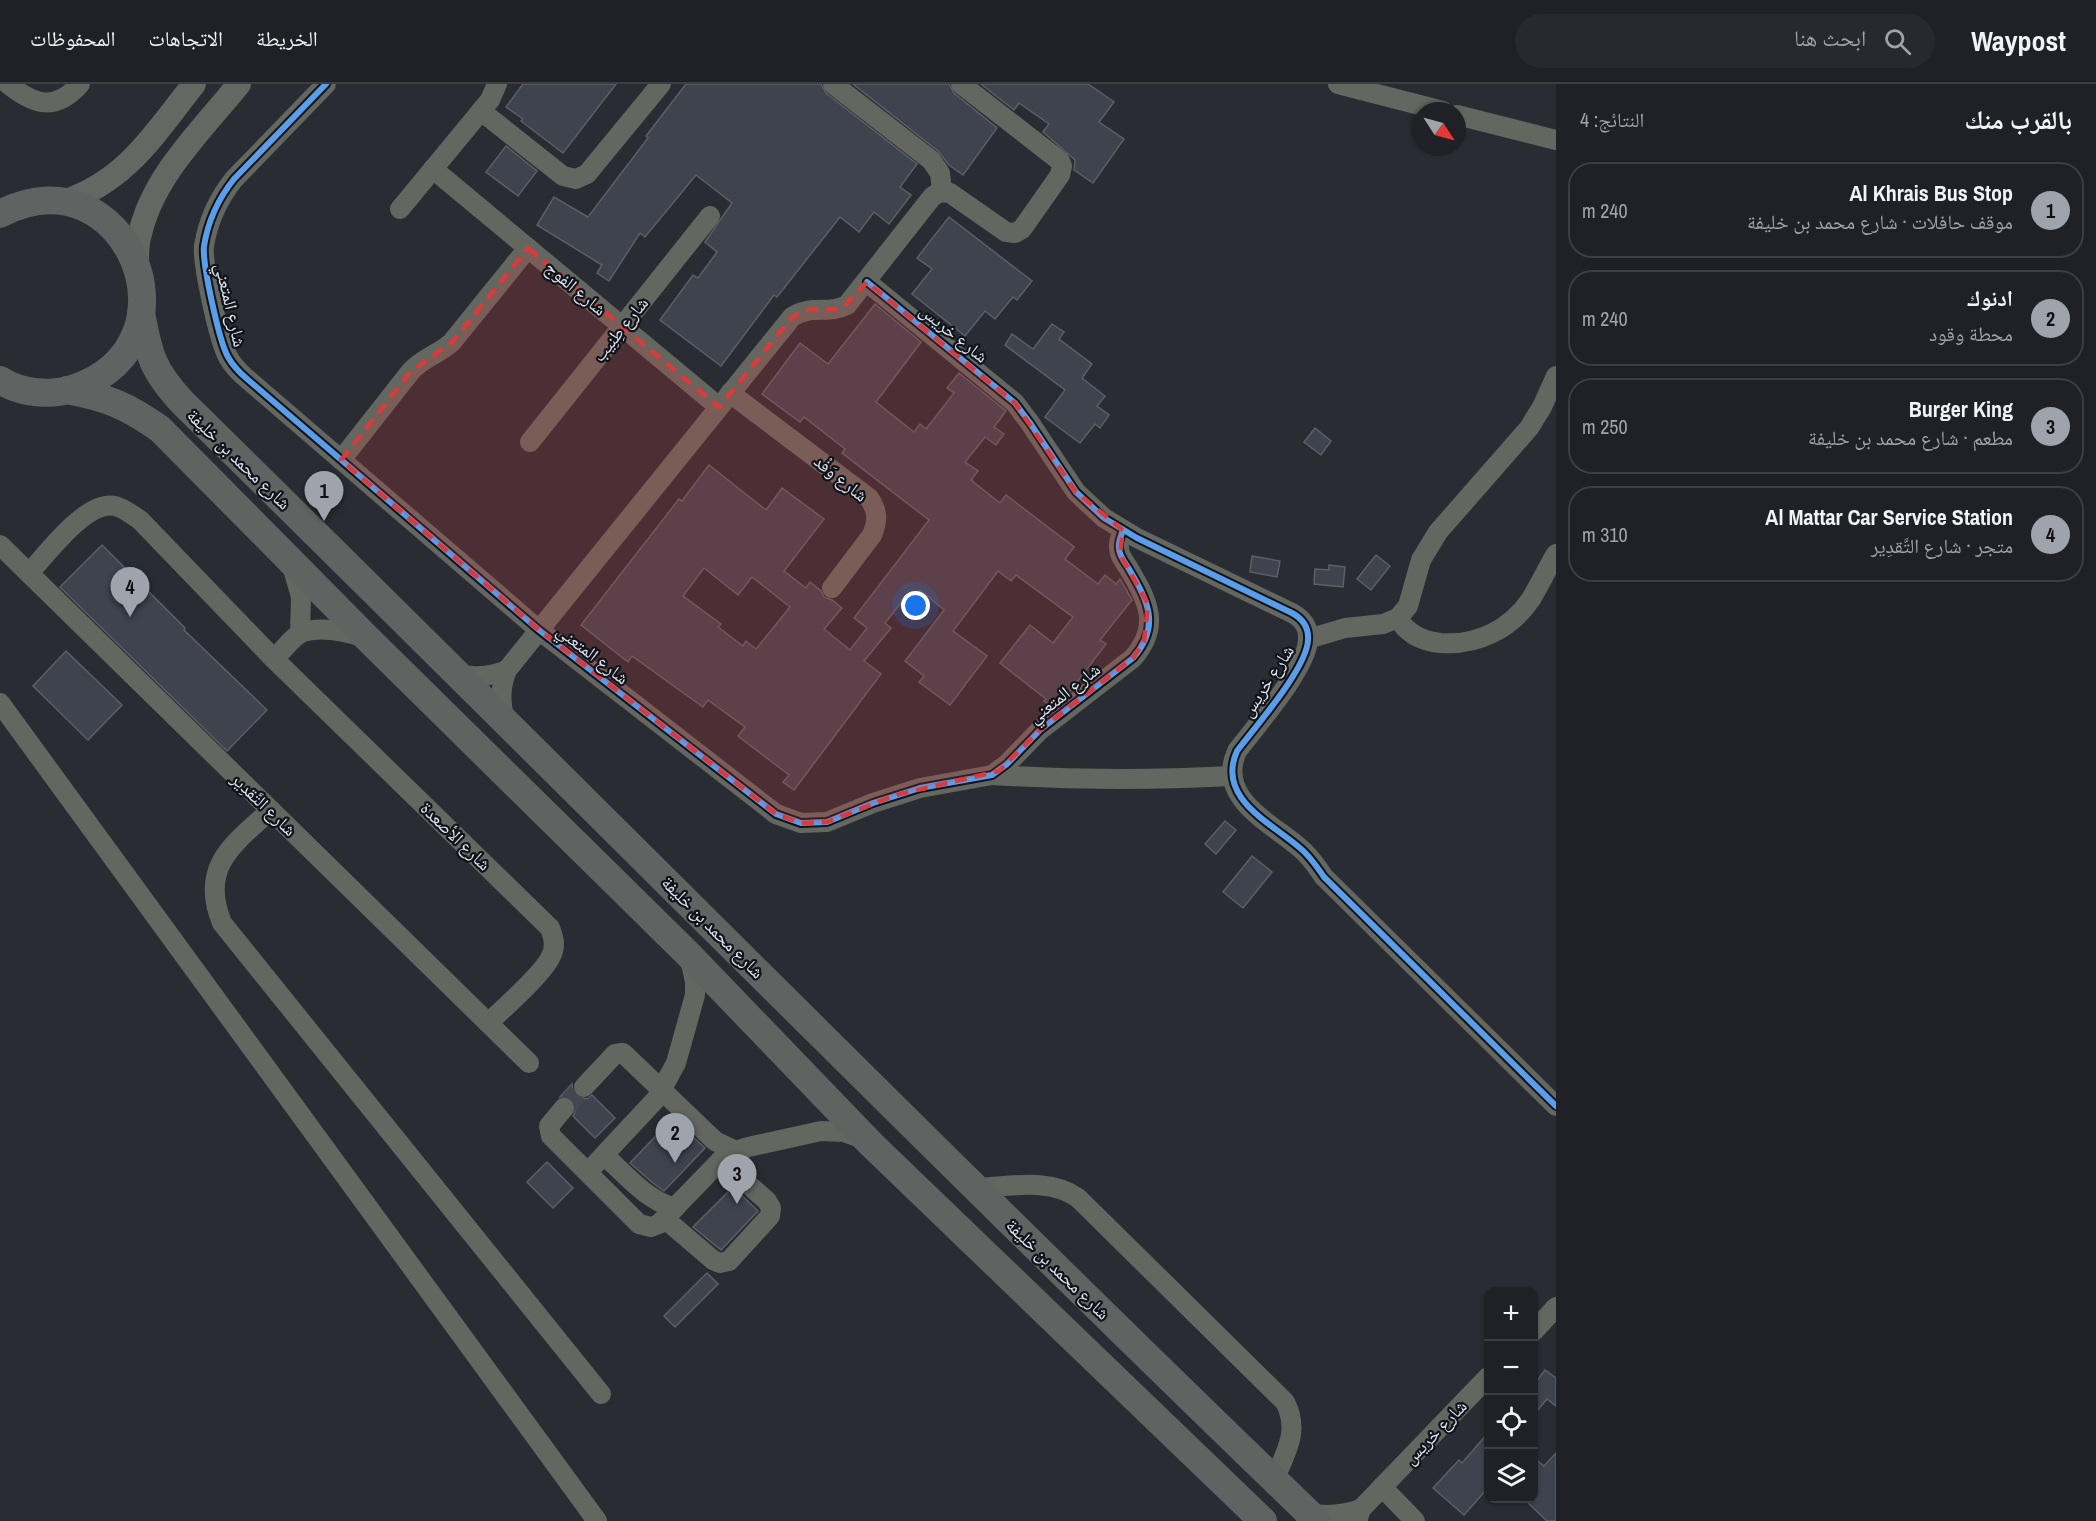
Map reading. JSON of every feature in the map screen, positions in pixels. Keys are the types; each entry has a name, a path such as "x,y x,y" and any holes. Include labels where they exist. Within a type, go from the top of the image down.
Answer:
{"highway":[{"path":"0,198 29,202 63,202 82,207 100,217 115,229 128,245 141,279 141,313 135,335 123,354 108,371 89,383 67,390 46,393 24,390 0,380"},
{"path":"0,214 29,202"},
{"name":"شارع محمد بن خليفة","path":"141,313 149,352 163,382 183,404 506,721 975,1188 1313,1517"},
{"name":"شارع محمد بن خليفة","path":"67,390 116,402 135,411 160,429 368,639 689,956 871,1144 1263,1521"}],"main road":[{"path":"63,202 94,190 123,169 194,84"},
{"path":"136,262 139,236 156,191 169,170 239,84"}],"street":[{"path":"8,84 29,99 42,103 54,102 68,96 80,84"},
{"name":"شارع المتعني","path":"326,84 243,169 225,190 211,218 204,249 220,337 228,358 246,378 539,630 766,807 788,820 814,824 827,822 873,803 921,788 992,775 1007,764 1040,730 1133,658 1144,642 1150,623 1148,604 1120,554 1119,542 1123,530"},
{"path":"400,209 490,100 497,84"},
{"path":"481,111 563,176 576,179 587,174 661,84"},
{"path":"833,84 931,160 940,173 942,191"},
{"path":"506,721 501,700 503,680 507,670 792,317 810,309 841,309 853,300 932,197 942,191 950,193 1006,232 1015,233 1022,229 1062,170 1062,165 1058,157 961,84"},
{"path":"1338,84 1412,103"},
{"path":"1466,117 1556,140"},
{"name":"شارع الفوج","path":"433,169 622,327 725,400"},
{"name":"شارع طِنِيب","path":"530,442 710,216"},
{"path":"341,460 411,371 452,342 528,248"},
{"name":"شارع خريس","path":"867,282 1015,403 1076,492 1092,510 1123,530 1298,616 1306,626 1308,639 1305,652 1295,672 1237,751 1232,776"},
{"path":"1308,639 1345,628 1383,624 1398,618 1408,606 1416,574 1438,532 1529,428 1542,407 1556,376"},
{"name":"شارع وَفْد","path":"725,400 869,498 875,507 876,526 872,536 832,588"},
{"name":"شارع الأصعدة","path":"29,573 91,510 104,506 115,506 140,520 274,659 550,928 554,947 546,965 488,1023"},
{"name":"شارع التَّقدِير","path":"0,545 529,1063"},
{"path":"1398,618 1411,634 1438,643 1460,643 1481,638 1505,626 1525,607 1556,554"},
{"path":"291,562 301,597 300,633"},
{"path":"274,659 300,633 335,630 368,639"},
{"path":"458,674 488,676 507,670"},
{"path":"0,703 597,1521"},
{"path":"992,775 1179,778 1232,776 1233,784 1241,799 1302,849 1324,877 1556,1106"},
{"path":"271,810 229,849 222,860 215,878 214,898 222,923 601,1394"},
{"path":"588,1172 657,1098 676,1063 693,1009 695,982 689,956"},
{"path":"584,1087 615,1054 619,1052 627,1055 716,1141 767,1201 771,1208 770,1216 729,1261 720,1263 713,1260 670,1214 646,1195 604,1155"},
{"path":"564,1108 549,1126 549,1134 639,1224 645,1226 655,1226 729,1156 748,1147 833,1130 854,1135 871,1144"},
{"path":"975,1188 1053,1186 1070,1193 1094,1215 1285,1402 1292,1422 1292,1433 1274,1480"},
{"path":"1538,1326 1556,1307"},
{"name":"شارع خريس","path":"1313,1517 1359,1515 1382,1487 1484,1381"},
{"path":"1382,1487 1415,1521"}],"highlighted area":[{"path":"528,248 719,407 792,317 810,309 841,309 867,282 1015,403 1076,492 1123,530 1120,554 1148,604 1144,642 1133,658 1040,730 999,771 896,795 827,822 801,823 776,814 539,630 341,460 411,371 452,342"}],"building":[{"path":"523,84 616,84 563,153 506,107"},
{"path":"686,84 821,84 826,93 917,164 900,187 911,195 889,224 874,212 859,232 840,217 777,297 774,295 721,366 660,320 693,275 698,278 717,252 705,242 732,203 696,175 645,237 640,233 609,281 597,273 602,265 537,225 554,197 588,217"},
{"path":"853,84 949,84 954,93 997,128 963,175 949,165 938,151"},
{"path":"981,84 1088,84 1114,102 1099,122 1124,139 1093,183 1074,170 1075,160 1043,132 1049,124 1019,103 1014,110"},
{"path":"506,146 537,171 518,196 486,172"},
{"path":"949,217 1032,281 1017,300 1013,297 995,319 985,311 965,336 912,294 932,269 917,258"},
{"path":"875,304 921,342 876,402 914,432 920,424 926,429 954,393 947,388 959,373 1006,411 994,427 1004,434 996,445 985,437 965,462 978,471 971,480 1000,503 1006,495 1074,547 1065,559 1098,584 1105,575 1116,584 1120,579 1132,600 1100,640 1106,644 1068,694 1051,706 1044,701 1046,699 1000,663 1030,625 1053,643 1073,617 1016,575 1011,581 998,571 953,631 987,656 950,705 919,682 924,676 905,661 944,610 920,590 907,607 901,603 885,623 891,628 864,661 881,674 794,790 783,782 789,775 738,736 745,727 708,700 703,707 632,656 628,662 581,625 679,499 682,501 709,465 766,510 782,488 824,519 784,571 806,588 810,582 821,591 824,597 842,608 824,629 850,650 867,628 854,618 929,520 842,453 845,449 804,417 800,422 762,394 800,343 828,364","holes":["704,568 738,595 752,577 790,607 756,649 746,641 743,646 718,627 721,624 683,596"]},
{"path":"1052,324 1064,332 1059,339 1092,364 1082,378 1105,396 1097,406 1109,415 1100,428 1095,424 1080,443 1045,417 1065,390 1005,345 1012,334 1033,349"},
{"path":"1315,428 1331,441 1321,455 1304,442"},
{"path":"102,545 185,628 184,630 267,710 227,751 60,587"},
{"path":"1376,555 1390,566 1371,590 1357,579"},
{"path":"1252,556 1280,561 1277,577 1250,572"},
{"path":"1329,565 1345,567 1343,587 1314,584 1315,569 1329,570"},
{"path":"66,651 122,705 88,740 33,686"},
{"path":"1225,821 1236,830 1216,854 1205,844"},
{"path":"1252,856 1272,872 1243,908 1223,892"},
{"path":"572,1084 576,1096 587,1099 592,1095 615,1118 595,1138 573,1116 576,1109 572,1099 567,1096 560,1097"},
{"path":"673,1118 705,1148 664,1191 630,1163"},
{"path":"547,1162 573,1188 553,1208 527,1182"},
{"path":"733,1187 758,1211 721,1250 693,1227"},
{"path":"707,1273 718,1284 675,1327 664,1316"},
{"path":"1545,1370 1556,1378 1556,1406 1547,1399 1538,1410 1538,1379"},
{"path":"1484,1438 1484,1492 1464,1515 1433,1488 1459,1460 1462,1463"},
{"path":"1556,1453 1556,1521 1547,1521 1528,1503 1538,1503 1538,1461 1544,1466"}],"tunnel":[{"path":"564,1108 584,1087"}],"cycle path":[{"path":"326,84 234,179 223,194 211,219 204,255 216,319 224,348 230,360 246,378 539,630 776,814 801,823 827,822 873,803 920,788 992,775 1007,764 1040,730 1133,658 1142,646 1147,635 1149,614 1142,592 1120,554 1119,544 1123,530"},
{"path":"867,282 1015,403 1076,492 1104,518 1137,538 1292,613 1302,621 1306,627 1308,640 1299,666 1279,697 1237,751 1232,768 1234,782 1240,795 1261,818 1304,851 1324,877 1556,1106"}],"place":[{"name":"Al Khrais Bus Stop","path":"324,521"},
{"name":"Al Mattar Car Service Station","path":"130,617"},
{"name":"ادنوك","path":"675,1163"},
{"name":"Burger King","path":"737,1204"}]}
